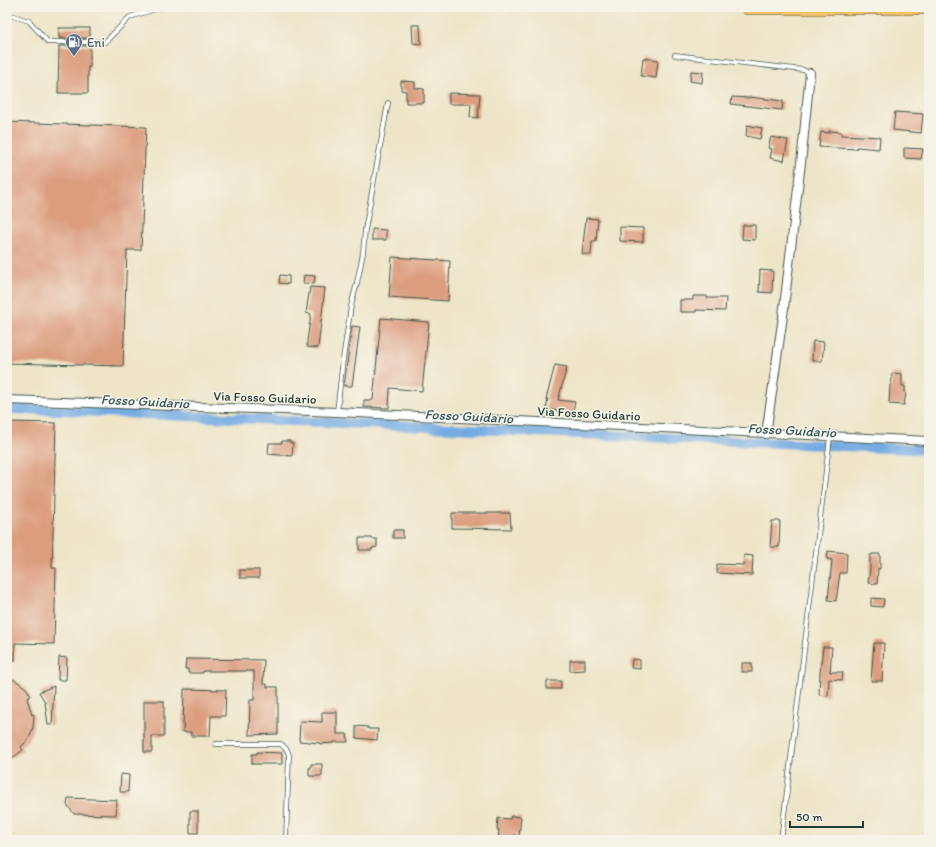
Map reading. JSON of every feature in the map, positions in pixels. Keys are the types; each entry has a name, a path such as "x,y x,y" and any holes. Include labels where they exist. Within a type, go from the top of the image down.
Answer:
{"highway":[{"path":"748,7 929,8"}],"street":[{"path":"766,434 783,316 810,73"},
{"name":"Via Fosso Guidario","path":"7,400 337,412 830,438 929,441"}],"lane":[{"path":"7,14 29,21 48,42 105,42 130,17 162,7"},
{"path":"675,55 803,70 810,73"},
{"path":"337,412 342,359 351,306 358,282 365,230 388,103"},
{"path":"780,840 830,438"},
{"path":"216,744 281,744 287,750 289,755 286,840"}],"building":[{"path":"412,25 420,25 421,44 413,43"},
{"path":"59,28 90,28 90,38 59,38"},
{"path":"59,46 90,46 88,93 58,93"},
{"path":"643,58 658,60 656,78 641,76"},
{"path":"691,71 703,72 702,83 690,81"},
{"path":"401,81 415,82 415,88 424,89 424,103 406,103 406,91 401,90"},
{"path":"449,93 480,94 478,118 470,117 471,104 449,104"},
{"path":"732,97 749,97 783,101 782,110 731,104"},
{"path":"895,112 923,114 921,133 893,130"},
{"path":"7,122 146,127 141,250 127,250 123,366 7,363"},
{"path":"747,125 762,128 760,139 746,136"},
{"path":"829,131 841,132 841,135 880,137 879,149 857,147 856,149 819,147 821,132 829,133"},
{"path":"771,137 788,140 784,161 770,158 772,149 768,148"},
{"path":"904,148 923,149 921,159 904,158"},
{"path":"586,218 598,219 596,241 592,241 591,255 582,254"},
{"path":"743,225 755,225 755,240 742,239"},
{"path":"620,227 643,228 643,242 620,241"},
{"path":"372,229 386,230 386,240 372,240"},
{"path":"392,257 450,261 448,301 389,297"},
{"path":"760,270 773,271 772,293 759,292"},
{"path":"280,275 289,276 289,284 279,283"},
{"path":"304,275 315,276 314,284 303,283"},
{"path":"310,287 325,288 318,348 307,347 311,314 306,313"},
{"path":"693,296 726,298 725,311 696,310 696,312 680,312 680,300 693,300"},
{"path":"381,318 429,322 422,391 390,388 389,408 364,407 364,400 373,400"},
{"path":"352,326 360,327 352,386 344,386"},
{"path":"813,341 824,342 822,361 812,361"},
{"path":"555,365 567,367 558,400 575,402 572,414 553,410 552,415 545,413 548,399 546,399"},
{"path":"892,373 902,374 902,386 905,386 906,393 904,405 889,404"},
{"path":"7,422 56,423 52,568 56,568 54,644 15,643 15,661 7,661"},
{"path":"282,441 290,441 290,443 293,443 292,456 268,454 269,443 282,443"},
{"path":"452,513 510,513 511,529 452,528"},
{"path":"772,521 780,521 779,547 770,547"},
{"path":"393,530 403,530 403,538 393,538"},
{"path":"359,538 377,539 377,547 372,548 372,550 359,550"},
{"path":"828,551 847,553 846,573 840,573 836,601 828,600 832,560 827,559"},
{"path":"880,554 880,569 878,568 877,584 868,583 870,555"},
{"path":"744,555 753,556 752,575 717,573 717,564 743,565"},
{"path":"240,570 259,570 259,578 240,578"},
{"path":"871,598 884,599 883,607 871,606"},
{"path":"874,643 884,643 882,681 871,681"},
{"path":"823,647 832,647 830,672 843,672 842,680 829,679 828,696 819,695"},
{"path":"59,657 67,658 66,680 58,680"},
{"path":"186,659 264,660 263,684 267,684 267,687 278,687 278,734 249,735 250,700 254,700 254,671 203,671 203,673 188,673 188,669 185,669"},
{"path":"632,659 640,660 640,669 631,668"},
{"path":"570,660 585,660 585,670 570,671"},
{"path":"742,663 752,663 752,672 742,672"},
{"path":"7,676 26,688 31,696 27,698 32,715 34,714 31,734 21,747 23,750 7,760"},
{"path":"547,681 561,681 561,689 547,689"},
{"path":"54,686 52,725 48,725 45,702 39,692"},
{"path":"184,689 226,690 225,716 211,716 210,736 191,736 191,732 183,732"},
{"path":"144,701 164,701 164,736 152,736 152,752 144,752"},
{"path":"322,712 337,712 337,734 347,734 348,742 320,744 299,741 300,721 322,722"},
{"path":"356,726 368,727 368,729 378,729 377,740 356,738"},
{"path":"257,752 282,753 282,764 252,764 252,754 257,754"},
{"path":"311,764 322,764 322,776 309,776 309,768 311,768"},
{"path":"121,774 129,775 128,792 120,792"},
{"path":"68,798 117,800 116,815 74,814 67,805"},
{"path":"190,811 198,811 198,833 190,833"},
{"path":"511,816 521,817 519,836 514,835 514,840 498,840 498,818 510,819"}],"waterway":[{"name":"Fosso Guidario","path":"7,409 57,410 929,450"}],"place":[{"name":"Eni","path":"74,57"}]}
